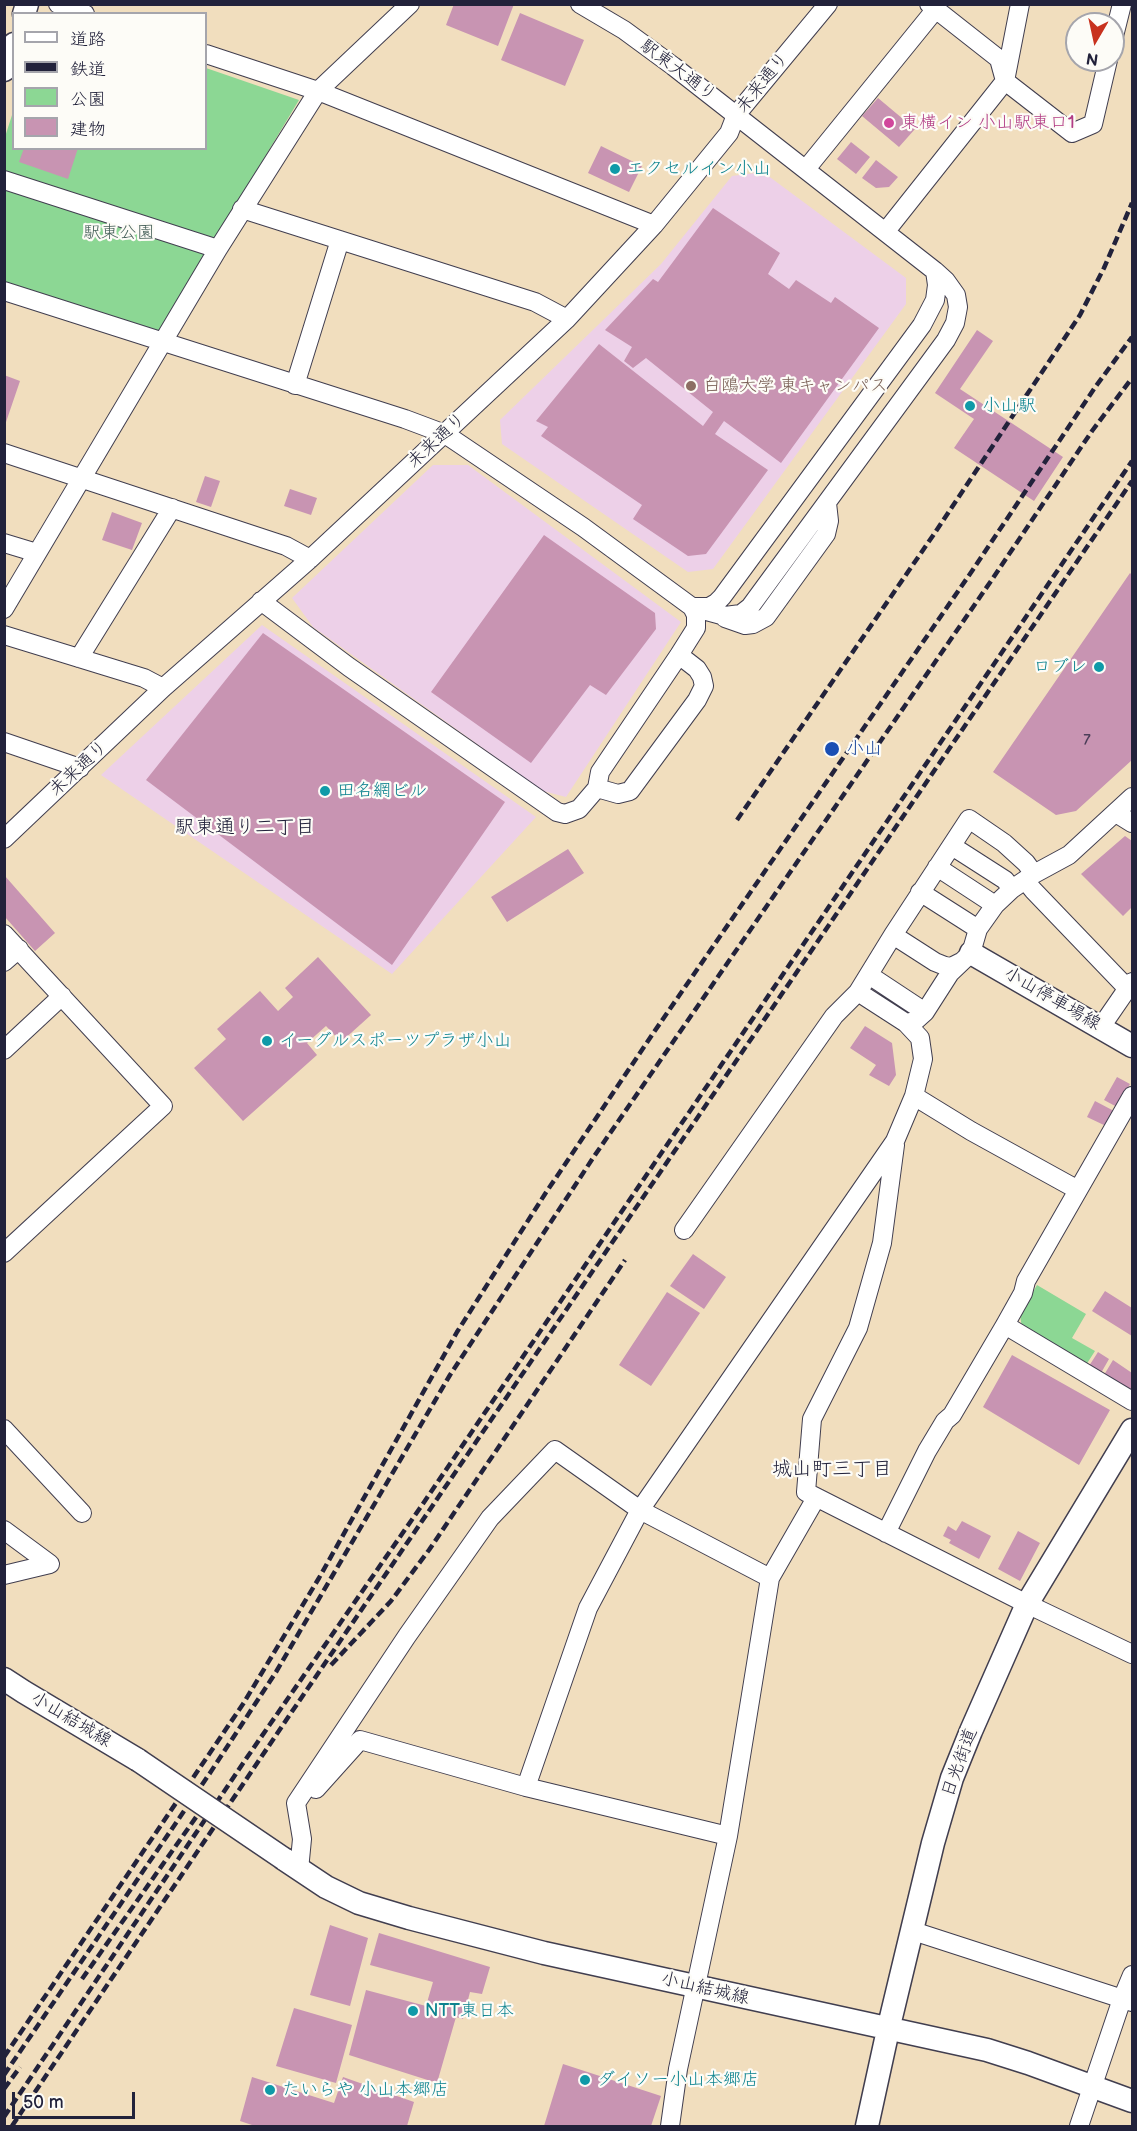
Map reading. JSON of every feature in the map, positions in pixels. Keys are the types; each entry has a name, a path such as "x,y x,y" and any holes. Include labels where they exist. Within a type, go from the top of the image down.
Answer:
{"main road":[{"path":"4,70 12,49"},
{"name":"小山停車場線","path":"971,953 1132,1046"},
{"name":"日光街道","path":"867,2127 933,1843 952,1778 1027,1604 1132,1430"},
{"name":"小山結城線","path":"4,1679 138,1760 326,1887 359,1903 533,1950 696,1988 987,2050 1132,2101"}],"street":[{"path":"58,4 80,12"},
{"path":"4,609 242,208 318,91 410,4"},
{"name":"駅東大通り","path":"580,4 624,30 673,66 886,231 946,281 956,295 958,307 955,323 946,340 750,607 734,616 718,615 692,607"},
{"name":"未来通り","path":"4,838 164,688 310,559 567,319 654,225 729,133 736,115 828,4"},
{"path":"886,231 1005,81 1020,4"},
{"path":"806,169 932,7 999,59 1005,81 1072,133 1093,124 1105,72"},
{"path":"207,54 318,91 654,225"},
{"path":"4,180 218,249"},
{"path":"242,208 535,302 567,319"},
{"path":"295,385 340,240"},
{"path":"692,607 709,607 722,597 922,325 935,300 937,285 935,271"},
{"path":"4,291 405,418 445,434 583,526 692,607 696,615 696,628 600,772 597,788 579,809 565,814 557,812 349,668 261,601"},
{"path":"4,453 286,546 310,559"},
{"path":"79,658 172,508"},
{"path":"4,543 37,554"},
{"path":"4,634 144,678 164,688"},
{"path":"597,788 618,794 630,791 697,700 704,686 702,677 697,669 680,655"},
{"path":"4,742 80,768"},
{"path":"906,1023 915,1021 925,1012 950,973 971,953 978,929 995,905 1024,881 1070,855 1132,797"},
{"path":"1116,813 1132,823"},
{"path":"684,1230 834,1016 858,992 920,892 969,819 1004,843 1026,862 1024,881"},
{"path":"952,846 1005,880 1024,881 1130,985 1101,1027"},
{"path":"938,867 995,905"},
{"path":"920,892 978,929"},
{"path":"4,934 163,1106 4,1253"},
{"path":"893,936 934,962 945,966 957,965 971,953"},
{"path":"4,962 19,949"},
{"path":"869,975 925,1012"},
{"path":"526,1787 588,1608 640,1510 895,1141 914,1096 922,1059 920,1038 906,1023 858,992"},
{"path":"4,1050 62,996"},
{"path":"914,1096 971,1131 1078,1190"},
{"path":"886,1533 927,1451 945,1420 952,1415 1005,1325 1023,1293 1026,1281 1132,1096"},
{"path":"895,1141 882,1244 858,1328 812,1419 806,1492 1027,1604 1132,1654"},
{"path":"1005,1325 1132,1401"},
{"path":"4,1429 82,1513"},
{"path":"292,1864 302,1839 296,1803 407,1636 490,1518 555,1450 640,1510 770,1578"},
{"path":"670,2127 678,2069 728,1836 770,1578 816,1498"},
{"path":"4,1530 50,1564 4,1575"},
{"path":"296,1803 307,1800 360,1740 526,1787 728,1836"},
{"path":"913,1931 1127,2001"},
{"path":"1078,2127 1092,2086 1127,2001 1132,1975"}],"shaded area":[{"name":"白鴎大学 東キャンパス","path":"763,172 906,278 906,304 713,569 688,572 502,444 500,420 661,264 732,176"},
{"path":"433,465 468,465 681,622 566,797 543,791 313,627 292,598"},
{"name":"田名網ビル","path":"262,625 536,817 392,974 101,775"}],"green space":[{"name":"駅東公園","path":"207,68 299,100 158,335 5,288 4,140 12,115 12,150 207,150"},
{"path":"1037,1285 1086,1314 1072,1338 1095,1351 1086,1365 1022,1328 1020,1315"}],"building":[{"path":"454,4 514,4 498,46 446,25"},
{"path":"520,13 584,40 565,86 501,60"},
{"name":"東横イン 小山駅東口1","path":"878,98 915,129 899,147 862,116"},
{"path":"851,142 870,157 856,174 837,159"},
{"name":"エクセルイン小山","path":"601,146 642,166 629,192 588,173"},
{"path":"23,150 77,150 68,179 19,162"},
{"path":"876,160 898,177 889,187 876,188 862,178"},
{"name":"白鴎大学 東キャンパス","path":"713,208 780,253 768,274 789,289 796,280 831,303 835,297 879,328 781,463 724,421 715,434 768,470 706,554 688,556 633,519 642,505 541,436 548,427 536,421 599,344 703,426 713,412 646,358 633,368 624,361 632,347 605,330 653,279 658,282"},
{"name":"小山駅","path":"977,330 993,341 960,389 1063,457 1034,501 954,448 974,419 935,393"},
{"path":"4,375 20,381 5,425 4,425"},
{"path":"205,476 220,481 211,507 196,502"},
{"path":"290,489 317,498 311,515 284,506"},
{"path":"112,512 142,523 132,550 102,540"},
{"path":"544,535 655,613 656,629 606,695 590,685 531,763 431,692"},
{"name":"ロブレ","path":"1130,573 1132,575 1132,760 1076,811 1056,815 993,772"},
{"name":"田名網ビル","path":"263,633 505,802 392,965 146,780"},
{"path":"1125,836 1132,841 1132,907 1123,916 1081,874"},
{"path":"568,849 584,873 507,922 491,897"},
{"path":"5,876 55,933 35,951 5,917"},
{"name":"イーグルスポーツプラザ小山","path":"318,957 371,1015 341,1042 326,1026 307,1043 317,1055 243,1121 194,1068 226,1039 217,1029 260,991 278,1011 293,997 285,988"},
{"path":"865,1026 892,1043 896,1075 889,1086 869,1075 876,1065 850,1048"},
{"path":"1117,1077 1130,1084 1117,1107 1104,1100"},
{"path":"1095,1101 1114,1111 1106,1126 1087,1117"},
{"path":"693,1254 726,1277 704,1309 670,1286"},
{"path":"1105,1291 1132,1308 1132,1336 1092,1311"},
{"path":"667,1292 700,1313 651,1386 619,1365"},
{"path":"1098,1352 1109,1359 1101,1373 1089,1366"},
{"path":"1012,1355 1110,1410 1079,1465 983,1407"},
{"path":"1113,1360 1132,1373 1131,1391 1104,1375"},
{"path":"962,1521 991,1536 979,1559 949,1543 951,1540 943,1536 948,1526 956,1531"},
{"path":"1018,1531 1040,1543 1020,1581 998,1569"},
{"path":"330,1925 368,1938 350,2006 310,1995"},
{"name":"NTT東日本","path":"379,1933 490,1967 482,1994 470,1992 463,2019 456,2017 437,2083 349,2055 366,1990 426,2006 433,1982 370,1965"},
{"path":"294,2008 352,2025 336,2083 276,2066"},
{"name":"ダイソー小山本郷店","path":"563,2064 661,2096 651,2126 544,2126"},
{"name":"たいらや 小山本郷店","path":"252,2077 334,2103 343,2077 414,2102 407,2126 255,2126 240,2121"}],"railway":[{"path":"737,820 932,537 1080,315 1104,268 1132,203"},
{"path":"4,2057 243,1704 319,1578 457,1332 545,1194 1096,386 1132,337"},
{"path":"4,2075 276,1672 450,1375 595,1155 1092,431 1132,378"},
{"path":"4,2117 1132,461"},
{"path":"12,2126 291,1713 1132,481"},
{"path":"331,1665 391,1601 429,1550 625,1260"},
{"path":"82,1979 206,1803"},
{"path":"4,2089 20,2067"}],"place":[{"name":"東横イン 小山駅東口1","path":"889,123"},
{"name":"エクセルイン小山","path":"615,169"},
{"name":"白鴎大学 東キャンパス","path":"691,386"},
{"name":"小山駅","path":"970,406"},
{"name":"ロブレ","path":"1099,667"},
{"name":"小山","path":"832,749"},
{"name":"田名網ビル","path":"325,791"},
{"name":"イーグルスポーツプラザ小山","path":"267,1041"},
{"name":"NTT東日本","path":"413,2011"},
{"name":"ダイソー小山本郷店","path":"585,2080"},
{"name":"たいらや 小山本郷店","path":"270,2090"}],"district":[{"name":"駅東通り二丁目","path":"245,828"},
{"name":"城山町三丁目","path":"832,1470"}]}
